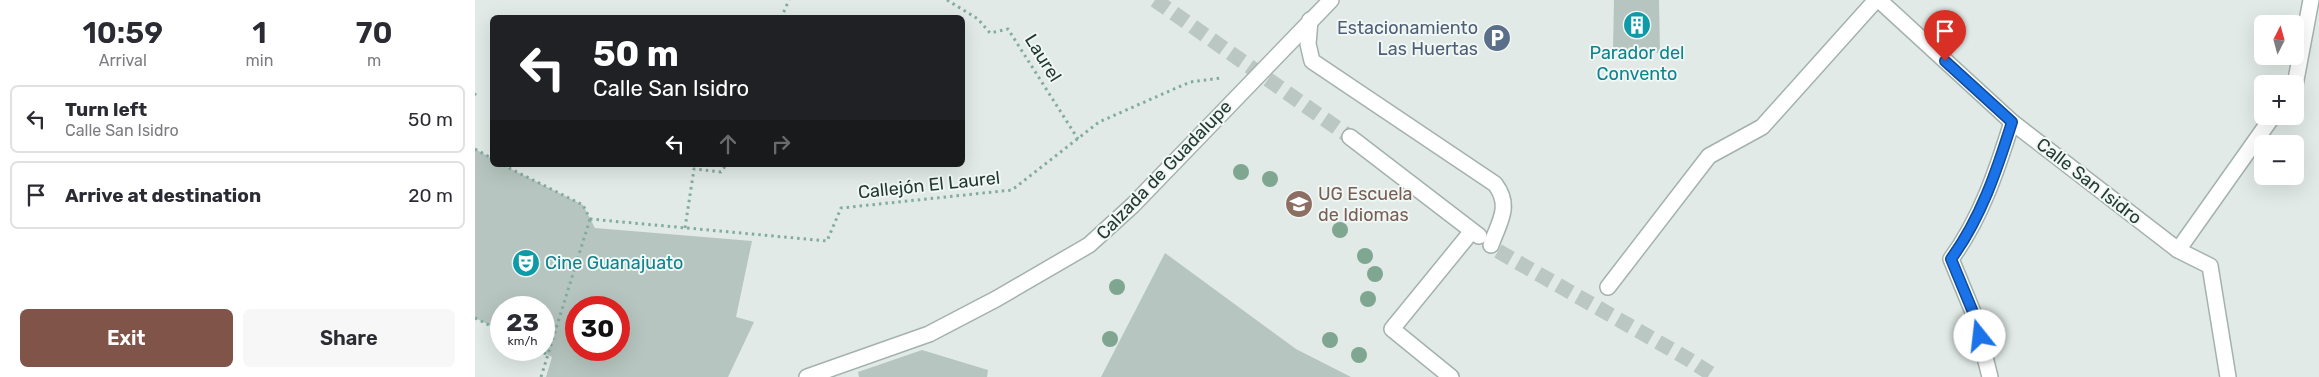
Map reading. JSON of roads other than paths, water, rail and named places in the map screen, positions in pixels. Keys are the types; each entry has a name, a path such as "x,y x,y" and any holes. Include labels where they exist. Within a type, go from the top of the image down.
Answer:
{"street":[{"name":"Calzada de Guadalupe","path":"807,377 929,334 996,299 1089,245 1133,205 1331,0"},
{"path":"1608,287 1709,156 1762,127 1877,0"},
{"name":"Calle San Isidro","path":"1877,0 2012,122 2178,250 2210,266 2228,377"},
{"path":"2297,75 2311,0"},
{"path":"1310,20 1308,44 1312,61 1495,184 1502,194 1505,209 1494,248 1350,137"},
{"path":"1990,377 1975,317 1951,259 1965,241 1983,203 2012,122"},
{"path":"2178,250 2267,125"},
{"path":"1451,377 1392,329 1472,231"}],"tunnel":[{"path":"1155,0 1350,137"},
{"path":"1498,251 1688,359 1716,377"}],"place":[{"name":"Parador del Convento","path":"1637,25"},
{"name":"Estacionamiento Las Huertas","path":"1497,38"},
{"name":"UG Escuela de Idiomas","path":"1299,204"},
{"name":"Cine Guanajuato","path":"526,263"}]}
